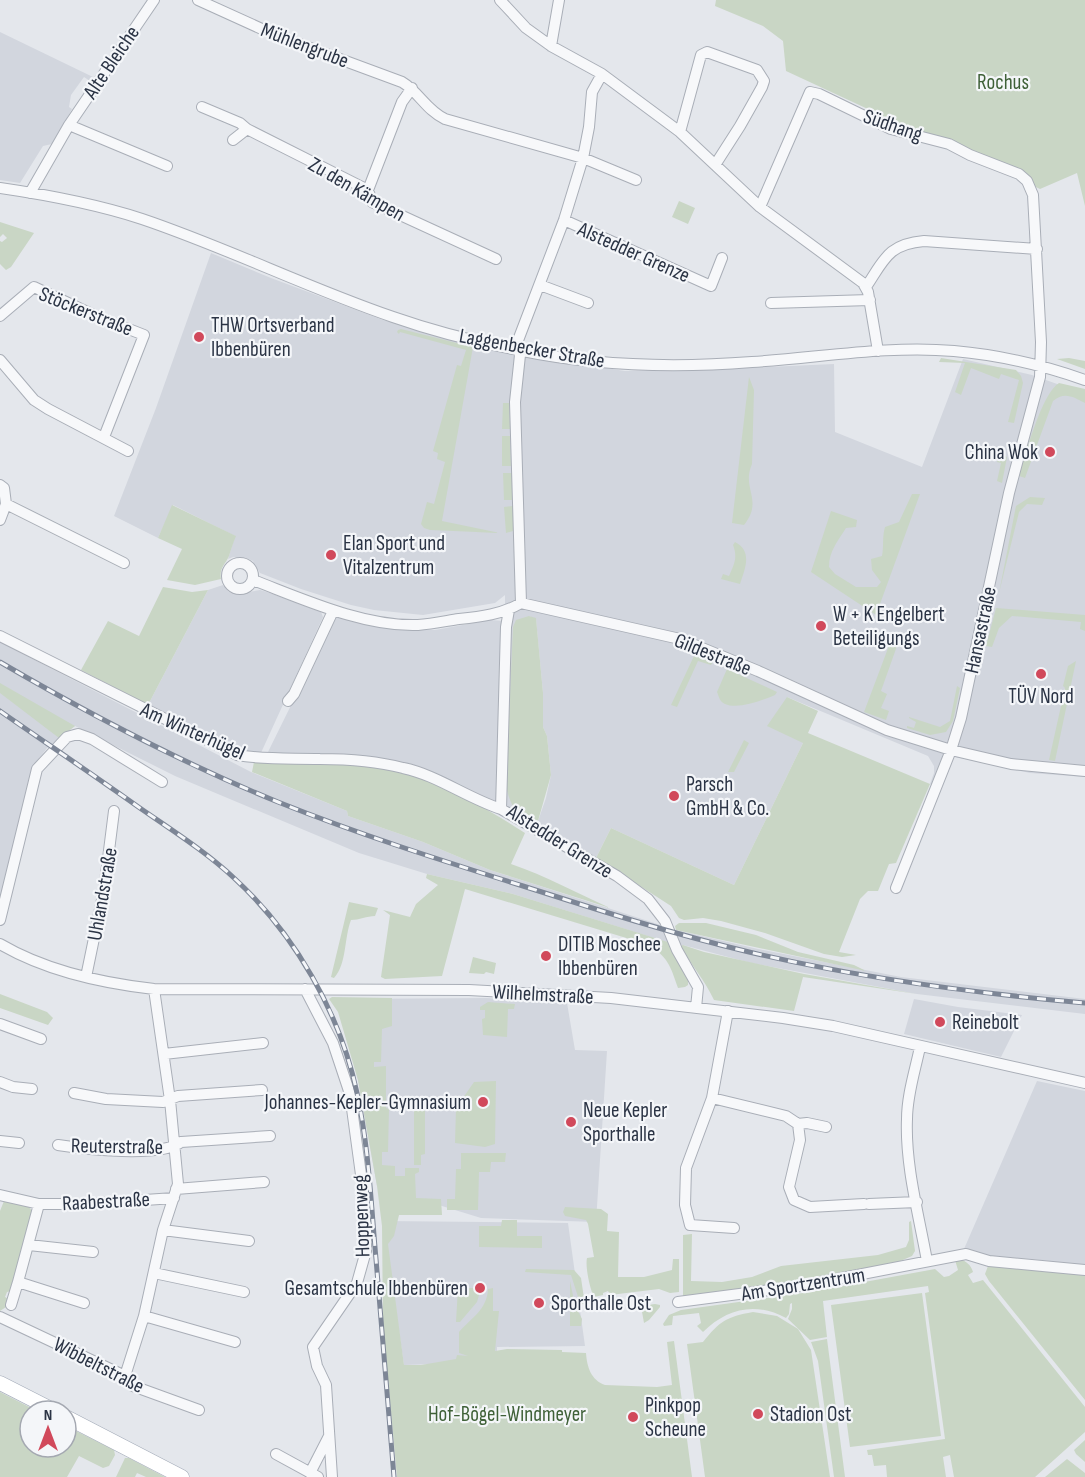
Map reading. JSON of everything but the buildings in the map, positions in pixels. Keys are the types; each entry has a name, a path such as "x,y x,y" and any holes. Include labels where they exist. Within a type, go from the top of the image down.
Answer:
{"main road":[{"path":"0,1383 31,1399"},
{"path":"78,1423 182,1477"}],"street":[{"name":"Alte Bleiche","path":"30,193 69,125 154,0"},
{"name":"Mühlengrube","path":"198,0 275,35 396,80 412,88 428,108 444,119 583,158"},
{"path":"500,0 526,28 551,46 602,74 680,132 759,207 866,287 878,351"},
{"path":"551,46 559,0"},
{"path":"680,132 701,55 707,52 757,70 764,81 762,87 715,165"},
{"name":"Alstedder Grenze","path":"521,603 515,402 520,355 518,341 564,220 583,158 592,92 602,74"},
{"path":"368,190 402,102 412,88"},
{"name":"Südhang","path":"759,207 810,92 819,94 891,129 949,144 970,155 1019,174 1032,190 1037,249 1041,366"},
{"name":"Zu den Kämpen","path":"202,107 240,123 247,129 368,190 372,202 496,259"},
{"name":"Alte Bleiche","path":"69,125 167,166"},
{"path":"232,140 247,129"},
{"path":"583,158 636,180"},
{"name":"Laggenbecker Straße","path":"0,188 88,204 135,217 227,250 395,318 518,351 621,363 694,365 878,351 952,351 1000,357 1041,366 1085,380"},
{"name":"Alstedder Grenze","path":"564,220 711,286 722,258"},
{"path":"481,253 486,242"},
{"path":"866,287 885,256 911,242 1037,249"},
{"path":"540,285 588,303"},
{"name":"Stöckerstraße","path":"0,316 34,287 98,317 144,335 104,437"},
{"path":"771,303 870,300"},
{"path":"0,360 34,400 48,410 128,451"},
{"name":"Hansastraße","path":"896,888 951,750 961,718 1009,492 1041,366"},
{"path":"0,484 4,488 6,504 0,520"},
{"path":"6,504 124,563"},
{"path":"253,580 333,611 377,621 417,625 467,619 509,610 521,603"},
{"name":"Gildestraße","path":"521,603 680,639 758,671 888,730 951,750 1011,764 1085,771"},
{"name":"Alstedder Grenze","path":"509,610 506,627 501,809 617,876 648,899 665,921 677,950 698,987 696,1008"},
{"path":"288,700 294,694 333,611"},
{"name":"Am Winterhügel","path":"0,636 237,755 261,759 363,760 405,768 431,777 480,802 501,809"},
{"path":"0,920 37,769 67,737 78,734 92,739 162,783"},
{"name":"Uhlandstraße","path":"86,977 104,890 114,811"},
{"name":"Wilhelmstraße","path":"0,944 46,966 132,987 513,992 611,998 728,1011 833,1026 1085,1083"},
{"name":"Reuterstraße","path":"125,1376 144,1316 163,1230 178,1184 176,1147 154,989"},
{"name":"Hoppenweg","path":"305,989 333,1043 350,1094 366,1230 366,1251 357,1283 313,1347 326,1385 332,1477"},
{"path":"728,1011 712,1098 686,1168 685,1205 690,1225 734,1228"},
{"path":"0,1024 41,1039"},
{"path":"164,1054 263,1043"},
{"path":"920,1047 910,1089 906,1120 909,1157 927,1261"},
{"path":"0,1082 13,1087 32,1089"},
{"path":"74,1093 106,1099 163,1102 178,1096 262,1090"},
{"path":"712,1098 786,1116 798,1124 807,1123 826,1127"},
{"path":"798,1124 800,1140 789,1187 794,1200 810,1207 917,1203"},
{"name":"Reuterstraße","path":"58,1145 83,1149 156,1150 176,1147 181,1142 270,1136"},
{"path":"0,1141 19,1143"},
{"path":"175,1193 264,1182"},
{"name":"Raabestraße","path":"0,1195 39,1204 87,1204 175,1193"},
{"name":"Raabestraße","path":"11,1305 39,1204"},
{"path":"163,1230 249,1241"},
{"path":"29,1245 93,1252"},
{"name":"Am Sportzentrum","path":"678,1302 800,1286 966,1254 989,1261 1085,1270"},
{"path":"154,1273 244,1292"},
{"path":"18,1282 84,1302"},
{"path":"144,1316 235,1342"},
{"name":"Wibbeltstraße","path":"0,1317 125,1376 134,1386 199,1410"},
{"path":"276,1454 314,1475 329,1436"}],"shaded area":[{"path":"0,32 93,77 90,81 84,77 71,95 69,107 72,109 52,144 43,146 20,183 0,180"},
{"path":"211,253 383,320 514,354 625,371 834,364 835,432 922,467 963,359 1032,375 1085,394 1085,777 1030,773 946,755 933,786 930,784 934,766 928,756 787,697 803,743 734,885 611,828 595,860 412,764 345,756 267,754 335,616 419,630 435,630 490,620 505,621 505,595 495,603 423,615 374,610 301,589 260,573 253,561 244,557 228,559 235,536 173,505 158,538 114,516 156,408","holes":["529,616 536,619 543,693 543,727 547,736 551,775 538,821"]},
{"path":"223,585 229,592 238,594 260,590 267,592 321,612 323,617 260,755 252,754 148,705 208,590"},
{"path":"0,642 251,772 347,811 348,816 423,842 490,870 676,930 758,949 901,977 1085,999 1085,1014 917,994 751,963 680,946 513,894 427,874 359,853 175,776 75,726 47,748 35,764 0,909"},
{"name":"Johannes-Kepler-Gymnasium","path":"487,998 567,1003 575,1050 607,1051 596,1222 481,1218 377,1186 358,1080 338,999"},
{"path":"914,999 1022,1015 1001,1057 904,1034"},
{"path":"1037,1081 1085,1091 1085,1265 988,1256 964,1249"},
{"name":"Gesamtschule Ibbenbüren","path":"383,1221 568,1223 585,1346 497,1347 497,1352 468,1355 468,1363 404,1365"}],"green space":[{"name":"Rochus","path":"716,0 1085,0 1085,206 1077,173 1040,189 786,71 783,41 763,26 715,6"},
{"path":"679,201 695,208 688,224 672,217"},
{"path":"0,222 34,233 11,267 6,270 0,264 0,241 7,238 3,234 0,237"},
{"path":"401,329 473,347 442,521 500,533 430,530 421,524 427,502 434,504 445,462 437,459 438,453 433,451 457,365 461,366 466,350 400,332 399,334 397,332"},
{"path":"941,358 1016,370 1023,383 1014,423 1008,422 1019,380 1001,374 999,379 971,368 961,395 955,392 965,363 939,362"},
{"path":"1069,358 1085,361 1085,369 1057,359"},
{"path":"749,377 754,390 752,464 749,473 752,508 744,525 732,523"},
{"path":"1059,383 1085,389 1085,403 1065,396 1053,401 1025,478 1019,476 1040,411"},
{"path":"503,403 509,403 510,429 502,429"},
{"path":"502,436 510,436 511,466 502,466"},
{"path":"999,454 1007,457 1002,483 997,481 1001,463 997,462"},
{"path":"503,473 512,473 513,500 504,500"},
{"path":"912,494 920,494 876,615 811,572 831,511 857,520 856,527 846,528 837,542 832,551 829,567 835,574 856,587 877,587 881,582 872,570 871,559 882,556 885,527 899,522"},
{"path":"1030,497 1045,498 1042,505 1027,504 1019,512 999,593 1016,506"},
{"path":"172,505 236,536 222,569 221,579 195,585 167,580 182,549 158,538"},
{"path":"513,506 513,531 506,533 504,507"},
{"path":"735,542 741,546 746,555 740,584 721,579 723,574 729,576 735,557 733,545"},
{"path":"163,587 192,592 208,590 148,705 81,670 108,621 139,636"},
{"path":"996,608 1085,615 1085,631 1080,629 1081,622 1012,616 999,628 992,647 986,646"},
{"path":"529,616 536,618 543,693 543,727 547,736 551,775 538,821 532,824 514,808 506,785 513,627 516,620"},
{"path":"890,643 897,646 881,691 887,694 881,708 889,711 886,720 864,712"},
{"path":"694,656 713,662 711,665 698,661 677,707 671,705"},
{"path":"1076,661 1055,761 1049,760 1068,666"},
{"path":"727,669 777,692 775,695 750,704 730,706 725,704 717,692"},
{"path":"0,683 75,726 59,738 0,693"},
{"path":"957,686 960,688 953,721 946,732 930,735 907,728 907,726 914,728 916,722 909,717 940,727 950,721"},
{"path":"787,697 818,711 808,733 930,784 896,863 889,864 878,891 868,891 860,899 839,952 856,955 842,957 824,954 765,933 721,921 703,918 684,920 679,918 671,906 595,860 611,828 734,885 803,743 767,726"},
{"path":"744,740 749,743 734,772 728,772"},
{"path":"254,762 347,762 371,765 417,777 440,786 484,808 525,833 511,864 610,908 490,870 423,842 348,816 347,811 252,772"},
{"path":"427,874 513,894 668,942 688,978 688,985 678,988 664,957 646,944 465,889 442,976 385,979 381,977 390,915 383,910 410,917 416,904 438,885 426,878"},
{"path":"349,902 378,908 375,916 351,920 341,966 334,978 331,977"},
{"path":"679,923 706,923 756,935 798,952 854,965 866,971 676,930 675,926"},
{"path":"680,946 704,952 804,974 917,994 803,977 794,1011 714,1000"},
{"path":"473,957 496,963 494,974 469,973"},
{"path":"0,994 47,1012 53,1018 48,1025 0,1008"},
{"name":"Hof-Bögel-Windmeyer","path":"332,997 392,998 392,1026 382,1029 381,1062 374,1062 374,1067 386,1066 386,1108 389,1109 388,1152 382,1152 382,1165 395,1166 395,1176 405,1176 405,1168 419,1168 419,1172 415,1174 416,1198 441,1199 442,1215 399,1215 394,1236 388,1244 404,1365 421,1365 456,1359 457,1355 468,1356 459,1353 459,1332 482,1308 488,1289 493,1288 493,1311 499,1311 495,1351 507,1349 562,1350 562,1352 586,1353 591,1372 596,1380 605,1385 657,1387 672,1385 667,1342 674,1341 692,1477 397,1477 383,1324 382,1226 377,1186 358,1080 338,1012 329,999"},
{"path":"488,1002 515,1004 514,1009 508,1009 507,1037 483,1035 482,1019 485,1018 485,1010 480,1010 480,1007"},
{"path":"496,1081 495,1144 485,1147 455,1143 456,1108 474,1082"},
{"path":"414,1109 425,1109 425,1154 421,1155 421,1165 414,1165"},
{"path":"461,1153 506,1153 505,1162 491,1162 490,1172 479,1172 478,1210 447,1210 447,1199 455,1199 456,1169 461,1169"},
{"path":"4,1201 29,1207 32,1211 11,1291 7,1292 5,1297 9,1299 6,1307 0,1311 0,1211"},
{"path":"565,1207 601,1209 608,1214 607,1231 619,1232 618,1277 644,1277 672,1270 673,1259 679,1259 679,1292 670,1293 659,1289 610,1295 608,1291 594,1297 587,1267 587,1258 594,1257 588,1224 586,1220 565,1216 563,1212"},
{"path":"502,1220 517,1220 517,1236 542,1236 542,1248 479,1247 479,1226 501,1226"},
{"path":"911,1221 915,1251 912,1256 898,1262 782,1284 683,1297 683,1235 692,1234 691,1281 722,1282 752,1277 781,1266 878,1255 906,1247"},
{"path":"960,1259 971,1267 973,1272 968,1275 973,1283 983,1280 1085,1407 1085,1432 1035,1477 954,1477 950,1455 943,1457 946,1477 887,1477 886,1465 874,1466 872,1455 868,1455 867,1450 945,1439 925,1293 929,1292 928,1286 823,1301 827,1337 810,1340 788,1319 792,1303 786,1318 763,1310 742,1310 721,1318 703,1332 697,1326 701,1323 699,1313 673,1316 672,1325 664,1326 663,1324 669,1315 681,1310 810,1292 935,1269 944,1277 949,1276 958,1270 955,1260"},
{"path":"988,1266 1085,1275 1085,1400 989,1281 985,1274"},
{"path":"526,1269 574,1270 581,1278 585,1305 580,1303 571,1275 525,1272"},
{"path":"570,1281 575,1305 582,1319 581,1326 570,1326"},
{"path":"458,1288 481,1288 477,1302 460,1322 456,1322"},
{"path":"922,1293 941,1436 850,1447 831,1305"},
{"path":"655,1304 660,1307 644,1323 641,1306"},
{"name":"Stadion Ost","path":"753,1312 777,1316 798,1329 811,1350 830,1477 705,1477 687,1344 703,1342 724,1321"},
{"path":"827,1339 845,1477 834,1477 818,1361 811,1342"},
{"path":"0,1392 18,1401 18,1459 77,1459 67,1477 0,1477"},
{"path":"78,1432 114,1450 115,1455 109,1466 103,1468 79,1456 78,1458"},
{"path":"1085,1440 1085,1462 1074,1450"},
{"path":"125,1458 165,1477 146,1477 137,1473 135,1477 116,1477"},
{"path":"1067,1459 1085,1473 1085,1477 1045,1477"}],"railway":[{"path":"0,662 136,737 242,787 338,825 579,904 721,945 832,970 958,989 1085,1003"},
{"path":"0,711 187,840 234,878 277,924 312,977 327,1005 349,1063 364,1134 394,1477"}],"place":[{"name":"THW Ortsverband Ibbenbüren","path":"199,337"},
{"name":"China Wok","path":"1050,452"},
{"name":"Elan Sport und Vitalzentrum","path":"331,555"},
{"name":"W + K Engelbert Beteiligungs","path":"821,626"},
{"name":"TÜV Nord","path":"1041,674"},
{"name":"Parsch GmbH & Co.","path":"674,796"},
{"name":"DITIB Moschee Ibbenbüren","path":"546,956"},
{"name":"Reinebolt","path":"940,1022"},
{"name":"Johannes-Kepler-Gymnasium","path":"483,1102"},
{"name":"Neue Kepler Sporthalle","path":"571,1122"},
{"name":"Gesamtschule Ibbenbüren","path":"480,1288"},
{"name":"Sporthalle Ost","path":"539,1303"},
{"name":"Stadion Ost","path":"758,1414"},
{"name":"Pinkpop Scheune","path":"633,1417"}]}
